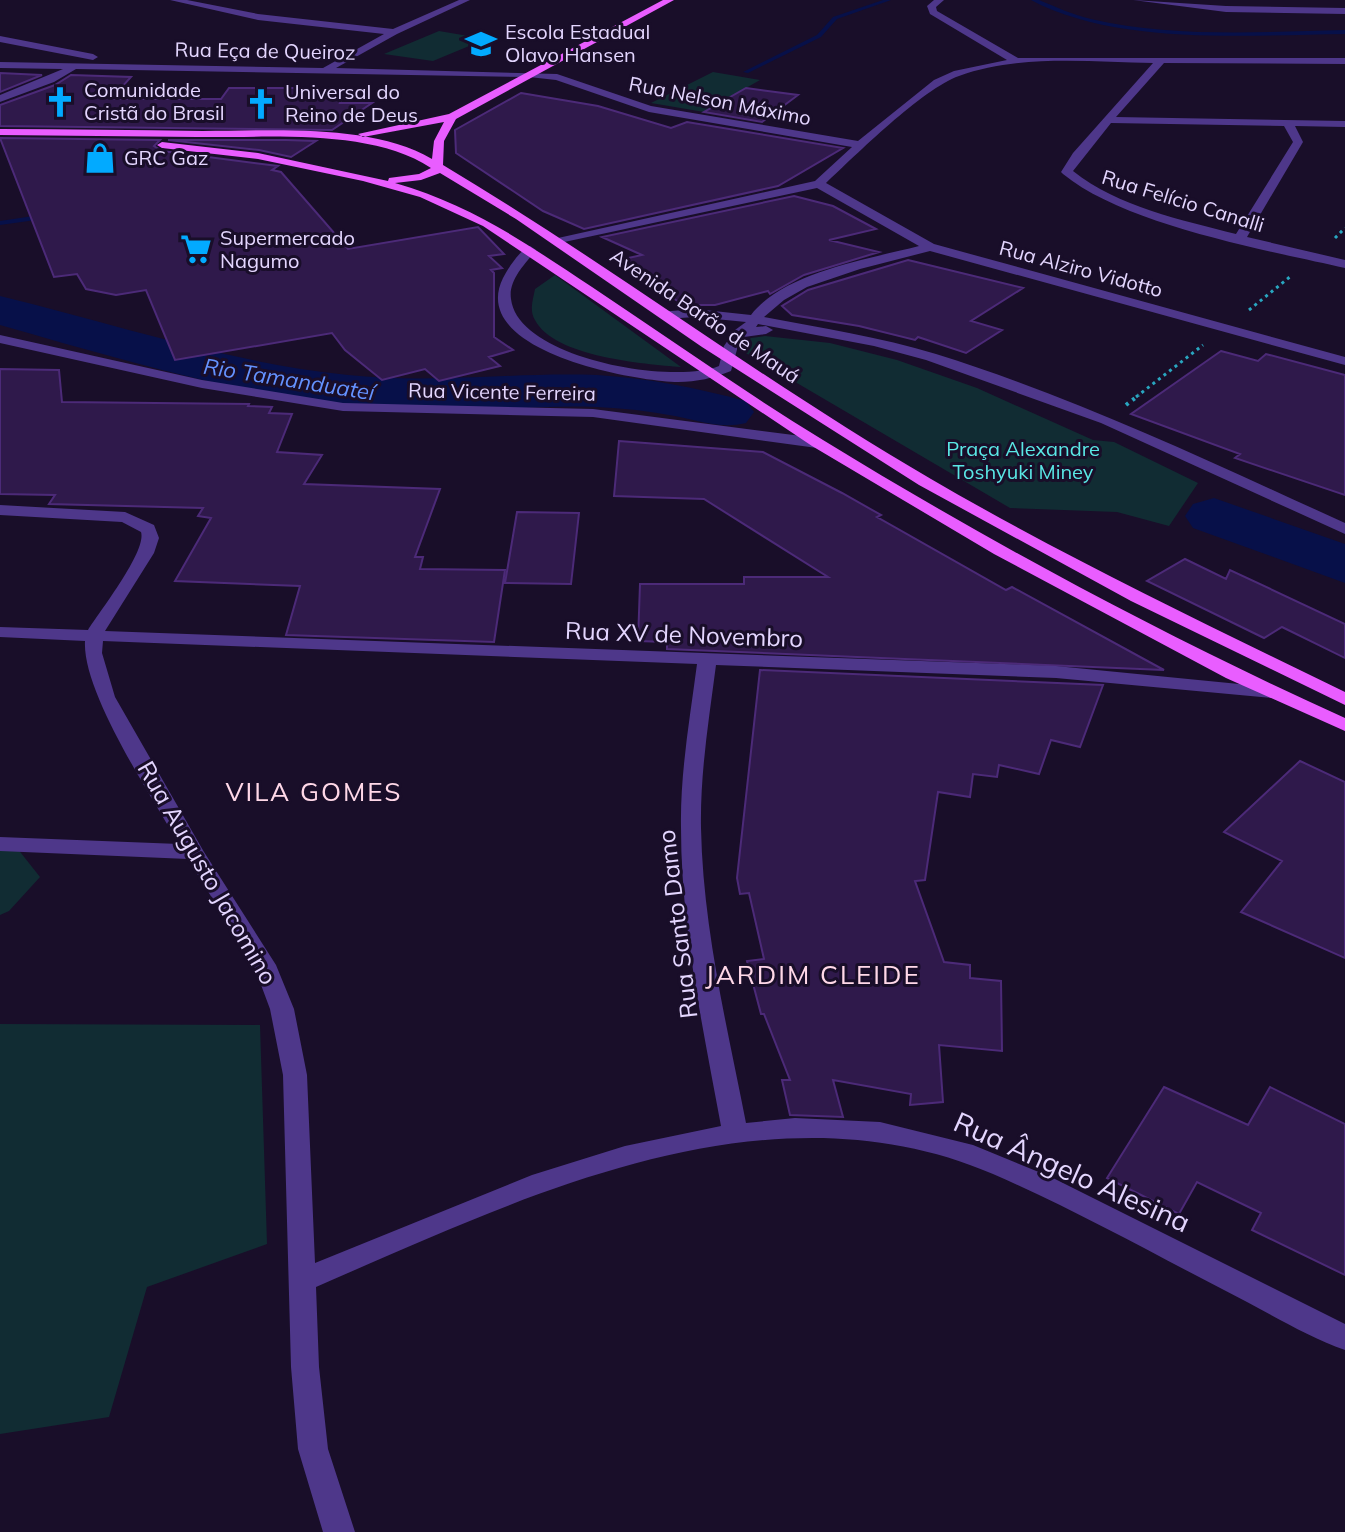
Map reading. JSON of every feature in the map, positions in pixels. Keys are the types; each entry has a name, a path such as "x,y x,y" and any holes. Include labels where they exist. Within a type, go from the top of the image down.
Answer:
{"main road":[{"path":"339,137 388,131 452,117 670,0"},
{"path":"365,178 389,181 421,177 437,170 439,141 452,117"},
{"name":"Avenida Barão de Mauá","path":"0,132 313,135 394,147 436,164 555,240 730,359 925,482 1018,535 1345,699"},
{"path":"280,160 273,156 272,148 313,135"},
{"name":"Avenida Barão de Mauá","path":"0,140 150,144 280,160 365,178 442,202 487,223 530,250 817,443 1000,550 1233,674 1345,725"}],"street":[{"path":"174,0 258,17 394,32"},
{"path":"326,69 394,32 466,0"},
{"path":"940,0 931,6 933,12 1016,61"},
{"path":"1137,0 1264,11 1345,11"},
{"path":"1252,0 1264,11"},
{"path":"0,39 107,61 111,66 50,80 0,99"},
{"path":"50,80 75,66 72,58 63,51"},
{"name":"Rua Felício Canalli","path":"1161,60 1071,164 1067,172 1072,179 1080,186 1125,205 1345,264"},
{"path":"555,240 819,184 860,145 938,82 957,73 1016,61 1345,61"},
{"name":"Rua Eça de Queiroz","path":"0,65 529,74"},
{"name":"Rua Nelson Máximo","path":"529,74 557,77 649,109 860,145"},
{"path":"1109,120 1345,124"},
{"path":"1240,238 1298,142 1288,123"},
{"name":"Rua Alziro Vidotto","path":"819,184 930,247 1345,361"},
{"path":"530,250 507,283 503,301 513,324 544,347 572,359 608,368 671,375 716,375 726,368 736,337 763,307 787,292 833,275 930,247"},
{"path":"665,315 695,313 875,342 931,357 1106,420 1345,529"},
{"name":"Rua Vicente Ferreira","path":"0,339 202,384 343,407 607,414 817,443"},
{"path":"0,510 125,517 148,529 151,538 146,553 94,634"},
{"name":"Rua XV de Novembro","path":"0,632 1056,672 1272,692"},
{"name":"Rua Augusto Jacomino","path":"94,634 93,653 106,697 194,852 265,965 282,1009 295,1075 305,1367 313,1449 339,1532"},
{"name":"Rua Santo Damo","path":"707,661 693,765 691,830 697,905 735,1133"},
{"path":"0,844 194,852"},
{"name":"Rua Ângelo Alesina","path":"302,1281 506,1193 626,1155 735,1133 832,1128 873,1131 965,1152 1082,1206 1345,1338"}],"green space":[{"path":"439,31 486,39 433,61 384,54"},
{"path":"713,72 760,80 704,112 651,103"},
{"path":"555,275 681,367 601,356 561,343 545,333 533,316 535,289"},
{"name":"Praça Alexandre Toshyuki Miney","path":"765,336 830,343 897,360 977,388 1093,440 1114,442 1198,483 1169,526 1117,512 1010,508 739,349 751,338"},
{"path":"0,847 17,848 40,877 9,911 0,915"},
{"path":"0,1024 260,1025 267,1244 147,1287 109,1417 0,1434"}],"building":[{"path":"0,73 42,75 0,92"},
{"path":"71,75 131,77 111,99 221,99 229,88 312,88 310,93 345,93 340,103 372,103 332,130 0,126 0,105 55,85"},
{"path":"746,88 798,95 762,122 704,112"},
{"path":"521,93 598,106 671,128 687,122 843,148 778,186 584,229 543,211 456,153 455,130"},
{"path":"0,138 160,140 154,146 162,151 278,166 272,170 281,172 348,249 478,227 504,254 489,256 502,268 491,270 494,273 494,337 513,350 489,357 500,366 439,381 425,369 382,380 345,350 332,333 175,360 146,290 116,295 86,289 77,274 54,277"},
{"path":"168,140 316,141 291,157 259,150"},
{"path":"794,196 833,206 876,229 829,240 879,252 804,275 770,294 768,291 715,305 684,305 615,261 642,255 602,237"},
{"path":"908,260 1023,288 971,321 1002,330 966,353 918,337 915,340 859,326 792,315 782,306 808,290"},
{"path":"1221,351 1258,361 1266,354 1345,375 1345,495 1235,458 1240,454 1131,414"},
{"path":"0,369 59,370 62,402 249,404 272,407 269,413 292,414 277,452 322,455 304,484 440,489 415,557 423,557 420,569 505,570 494,642 286,635 300,586 175,581 211,518 198,516 203,508 49,504 55,495 0,494"},
{"path":"619,441 763,452 881,515 877,517 1006,590 1012,587 1164,670 667,649 667,642 638,641 640,584 744,584 744,577 828,577 704,499 614,496"},
{"path":"517,512 579,513 571,584 505,583"},
{"path":"1185,559 1226,579 1230,570 1345,624 1345,658 1282,627 1264,638 1147,581"},
{"path":"760,670 1103,685 1080,747 1051,740 1039,774 999,765 997,777 973,774 970,797 938,792 925,880 915,881 944,962 970,965 970,978 1001,981 1002,1051 939,1045 943,1102 910,1105 911,1094 833,1080 843,1117 790,1115 782,1080 790,1080 764,1014 761,1014 747,961 764,959 749,893 740,894 737,878"},
{"path":"1300,761 1345,782 1345,958 1241,912 1282,861 1224,832"},
{"path":"1164,1087 1248,1125 1270,1087 1345,1124 1345,1275 1252,1230 1261,1213 1197,1182 1179,1214 1107,1178"}],"waterway":[{"path":"746,72 819,36 835,18 888,0"},
{"path":"1034,0 1092,21 1153,30 1345,32"},
{"path":"0,223 47,216"},
{"name":"Rio Tamanduateí","path":"0,310 196,363 345,391 421,396 596,391 662,398 727,412"},
{"name":"Rio Tamanduateí","path":"1214,516 1345,565"}],"place":[{"name":"Escola Estadual Olavo Hansen","path":"481,44"},
{"name":"Comunidade Cristã do Brasil","path":"60,102"},
{"name":"Universal do Reino de Deus","path":"261,104"},
{"name":"GRC Gaz","path":"100,158"},
{"name":"Supermercado Nagumo","path":"196,249"}],"district":[{"name":"VILA GOMES","path":"314,792"},
{"name":"JARDIM CLEIDE","path":"813,975"}]}
